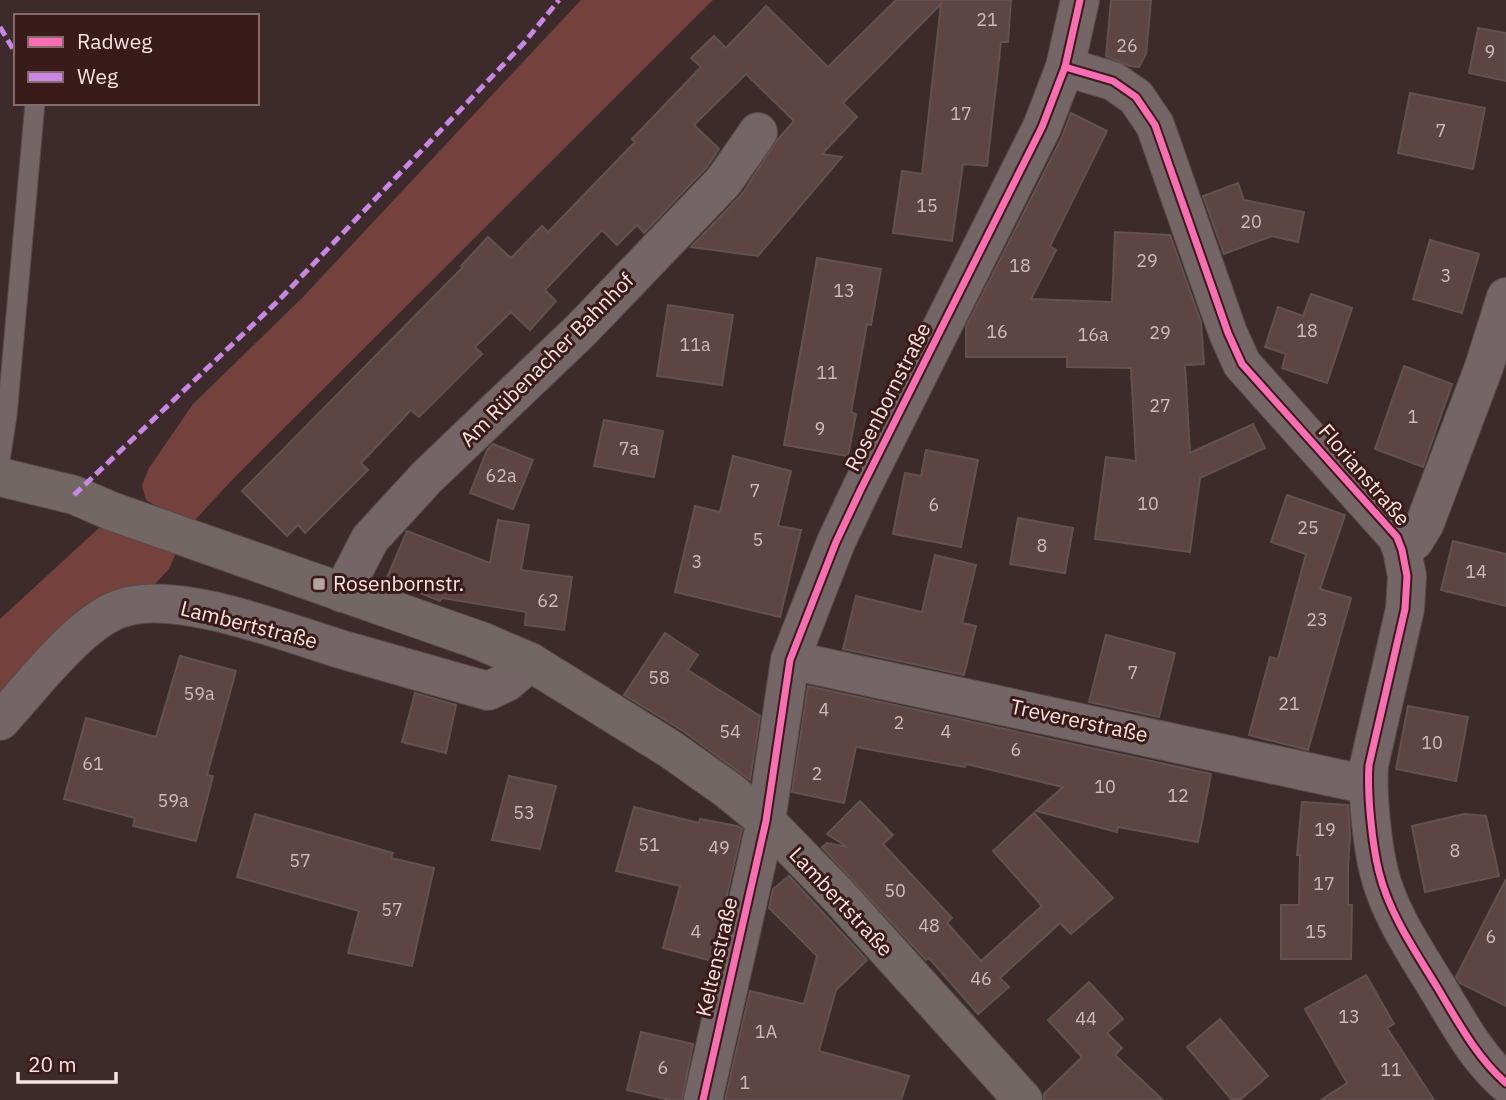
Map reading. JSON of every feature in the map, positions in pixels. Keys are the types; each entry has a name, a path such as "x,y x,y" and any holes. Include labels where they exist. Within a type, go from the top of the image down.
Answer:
{"main road":[{"name":"Lambertstraße","path":"0,477 74,495 111,511 481,641 530,662 670,749 766,821 837,894 1023,1100"}],"street":[{"name":"Rosenbornstraße","path":"766,821 790,660 841,531 1042,127 1065,67 1080,0"},
{"name":"Florianstraße","path":"1065,67 1113,81 1136,97 1155,125 1228,333 1242,364 1397,537 1407,576 1405,609 1371,754 1367,785 1379,873 1399,922 1469,1039 1506,1083"},
{"name":"Am Rübenacher Bahnhof","path":"342,593 370,538 427,477 582,329 714,191 758,132"},
{"path":"1402,550 1415,541 1425,523 1484,367 1506,297"},
{"name":"Lambertstraße","path":"0,721 91,626 118,609 146,602 220,613 488,691 507,682 530,662"},
{"name":"Trevererstraße","path":"790,660 1367,785"},
{"name":"Keltenstraße","path":"703,1100 766,821"}],"lane":[{"path":"0,460 7,416 35,105"}],"shaded area":[{"path":"581,0 713,0 195,520 146,500 142,485 149,468 193,404 303,297"},
{"path":"100,527 177,551 169,569 151,588 0,701 0,619"}],"building":[{"path":"896,0 1011,0 1008,42 1001,42 987,166 963,164 952,241 893,233 902,171 922,174 941,4 843,103 857,117 822,154 842,157 758,256 691,247 742,194 777,140 794,121 746,74 694,125 719,149 707,167 644,233 637,225 617,245 602,230 545,290 556,301 530,330 511,312 475,347 482,354 419,417 411,410 361,463 368,470 305,533 298,525 287,536 242,491 463,267 461,266 488,237 511,258 542,226 548,232 635,142 632,139 701,67 691,58 714,36 726,48 766,6 828,67"},
{"path":"1111,0 1151,0 1146,54 1139,67 1106,56"},
{"path":"1478,28 1506,33 1506,81 1469,73"},
{"path":"1410,93 1485,108 1473,169 1398,153"},
{"path":"1071,113 1107,131 1050,246 1056,250 1031,299 1112,302 1115,232 1170,235 1201,322 1204,364 1185,365 1190,453 1253,424 1265,448 1200,478 1190,552 1095,539 1106,457 1136,461 1131,368 1067,367 1067,357 966,357 966,327 1062,137"},
{"path":"1238,183 1244,200 1304,212 1298,242 1272,236 1224,254 1203,196"},
{"path":"1430,240 1479,254 1462,313 1413,299"},
{"path":"817,258 881,269 871,325 867,324 851,412 856,414 848,456 784,445"},
{"path":"1311,294 1352,308 1327,383 1282,368 1286,354 1265,347 1278,307 1303,316"},
{"path":"668,305 733,315 722,385 657,376"},
{"path":"1404,366 1452,384 1423,467 1375,449"},
{"path":"604,420 663,431 654,477 594,466"},
{"path":"493,444 533,460 513,509 470,493 487,450"},
{"path":"926,450 978,460 961,547 893,534 905,473 921,476"},
{"path":"733,456 791,471 778,526 801,530 780,617 675,592 695,506 720,512"},
{"path":"1287,495 1345,515 1320,589 1351,598 1308,750 1249,735 1270,657 1278,659 1306,554 1271,542"},
{"path":"1018,518 1073,528 1065,573 1010,564"},
{"path":"498,520 529,525 521,570 572,577 564,630 525,625 526,612 442,598 440,601 386,580 407,531 490,563"},
{"path":"1453,541 1506,554 1506,606 1441,590"},
{"path":"935,555 976,565 962,623 976,626 964,675 843,649 856,596 922,612"},
{"path":"665,633 698,655 688,670 760,716 750,780 683,731 624,695"},
{"path":"1106,635 1175,653 1159,717 1089,702"},
{"path":"180,656 236,671 207,775 213,776 196,841 133,826 135,818 64,799 86,718 156,737"},
{"path":"808,686 1211,774 1198,842 1118,827 1117,832 1036,811 1063,787 966,764 965,767 856,747 844,803 792,792"},
{"path":"415,693 456,705 446,753 402,742"},
{"path":"1408,706 1468,717 1456,781 1396,769"},
{"path":"509,776 556,786 540,849 492,840"},
{"path":"860,801 893,835 883,844 952,918 947,923 981,961 1042,906 993,851 1034,813 1113,898 1071,934 1060,923 1000,978 1009,987 978,1014 929,958 926,960 822,847 827,843 847,847 827,834"},
{"path":"1302,802 1348,805 1351,959 1281,959 1281,905 1299,905 1300,855 1297,855"},
{"path":"634,807 699,823 700,819 742,829 712,961 663,948 680,886 616,871"},
{"path":"255,814 393,853 391,858 434,868 412,966 348,953 359,911 237,877"},
{"path":"1464,814 1486,816 1499,876 1425,892 1412,826"},
{"path":"789,876 867,960 836,990 819,1051 909,1076 901,1100 725,1100 750,991 804,1004 817,956 769,908 773,889"},
{"path":"1506,879 1506,1006 1460,983 1456,977"},
{"path":"1366,975 1394,1024 1387,1028 1434,1100 1321,1100 1347,1083 1305,1009"},
{"path":"1089,982 1123,1019 1107,1033 1122,1048 1115,1055 1163,1100 1044,1100 1044,1094 1082,1057 1048,1020"},
{"path":"1220,1019 1268,1076 1241,1099 1231,1099 1187,1047"},
{"path":"641,1032 693,1044 682,1100 670,1100 627,1090"}],"marked path":[{"path":"74,495 280,299 523,44 559,0"},
{"path":"0,27 14,51"}],"cycle path":[{"path":"703,1100 766,821 790,660 836,542 861,489 1042,127 1065,67 1080,0"},
{"path":"1065,67 1113,81 1136,97 1155,125 1228,333 1242,364 1397,537 1407,576 1405,609 1369,765 1369,804 1376,861 1389,902 1412,946 1468,1038 1485,1062 1506,1083"}],"place":[{"name":"Rosenbornstr.","path":"319,584"}]}
